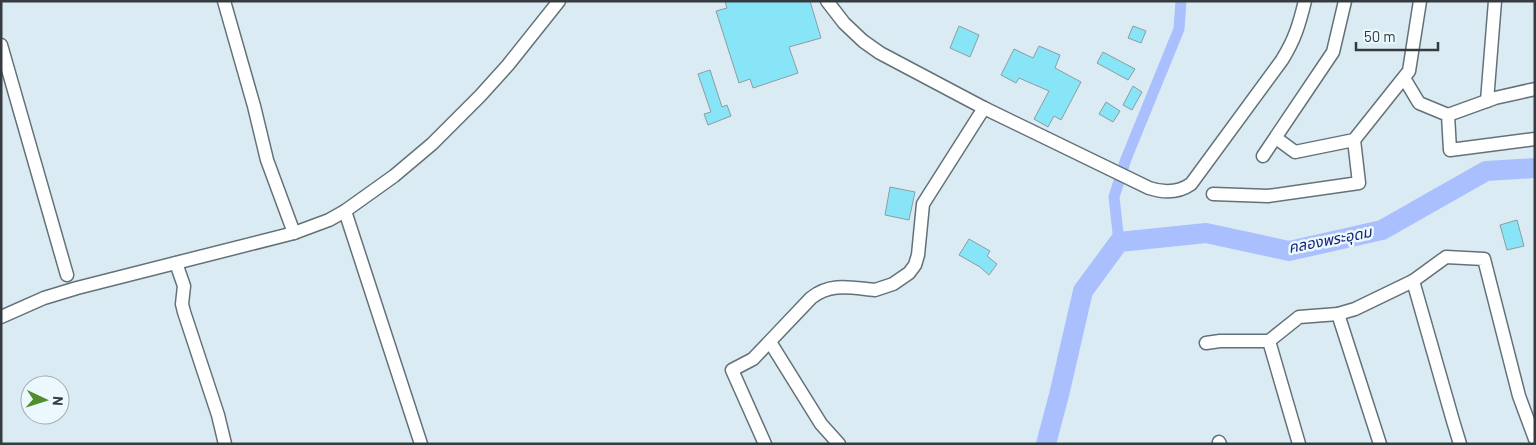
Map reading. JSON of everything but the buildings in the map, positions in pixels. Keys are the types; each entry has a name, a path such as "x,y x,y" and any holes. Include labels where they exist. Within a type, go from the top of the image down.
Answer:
{"street":[{"path":"224,1 254,106 267,160 294,233"},
{"path":"1,317 44,298 294,233 329,220 394,176 432,144 480,96 559,1"},
{"path":"827,1 844,23 880,53 984,108 1141,183 1158,190 1172,191 1183,190 1191,184 1292,45 1300,24 1305,1"},
{"path":"1263,156 1333,52 1344,1"},
{"path":"1276,138 1296,152 1354,140 1410,72 1420,1"},
{"path":"1487,101 1495,1"},
{"path":"1,45 67,275"},
{"path":"1404,78 1419,103 1448,115 1487,101 1535,89"},
{"path":"765,444 732,370 753,359 819,292 834,287 875,290 894,284 909,273 915,265 918,255 923,204 984,108"},
{"path":"1448,115 1450,150 1535,139"},
{"path":"1213,194 1268,196 1359,183 1354,140"},
{"path":"346,210 421,444"},
{"path":"1206,343 1220,341 1269,341 1299,317 1338,314 1355,309 1413,281 1446,257 1484,259 1519,396 1535,439"},
{"path":"176,263 184,286 182,304 184,312 226,444"},
{"path":"1413,281 1460,444"},
{"path":"1338,314 1380,444"},
{"path":"1269,341 1299,444"},
{"path":"770,342 821,424 839,444"}],"waterway":[{"path":"1119,242 1114,197 1126,159 1179,29 1181,1"},
{"name":"คลองพระอุดม","path":"1046,444 1083,291 1119,242 1206,233 1289,251 1382,230 1486,171 1535,168"}]}
